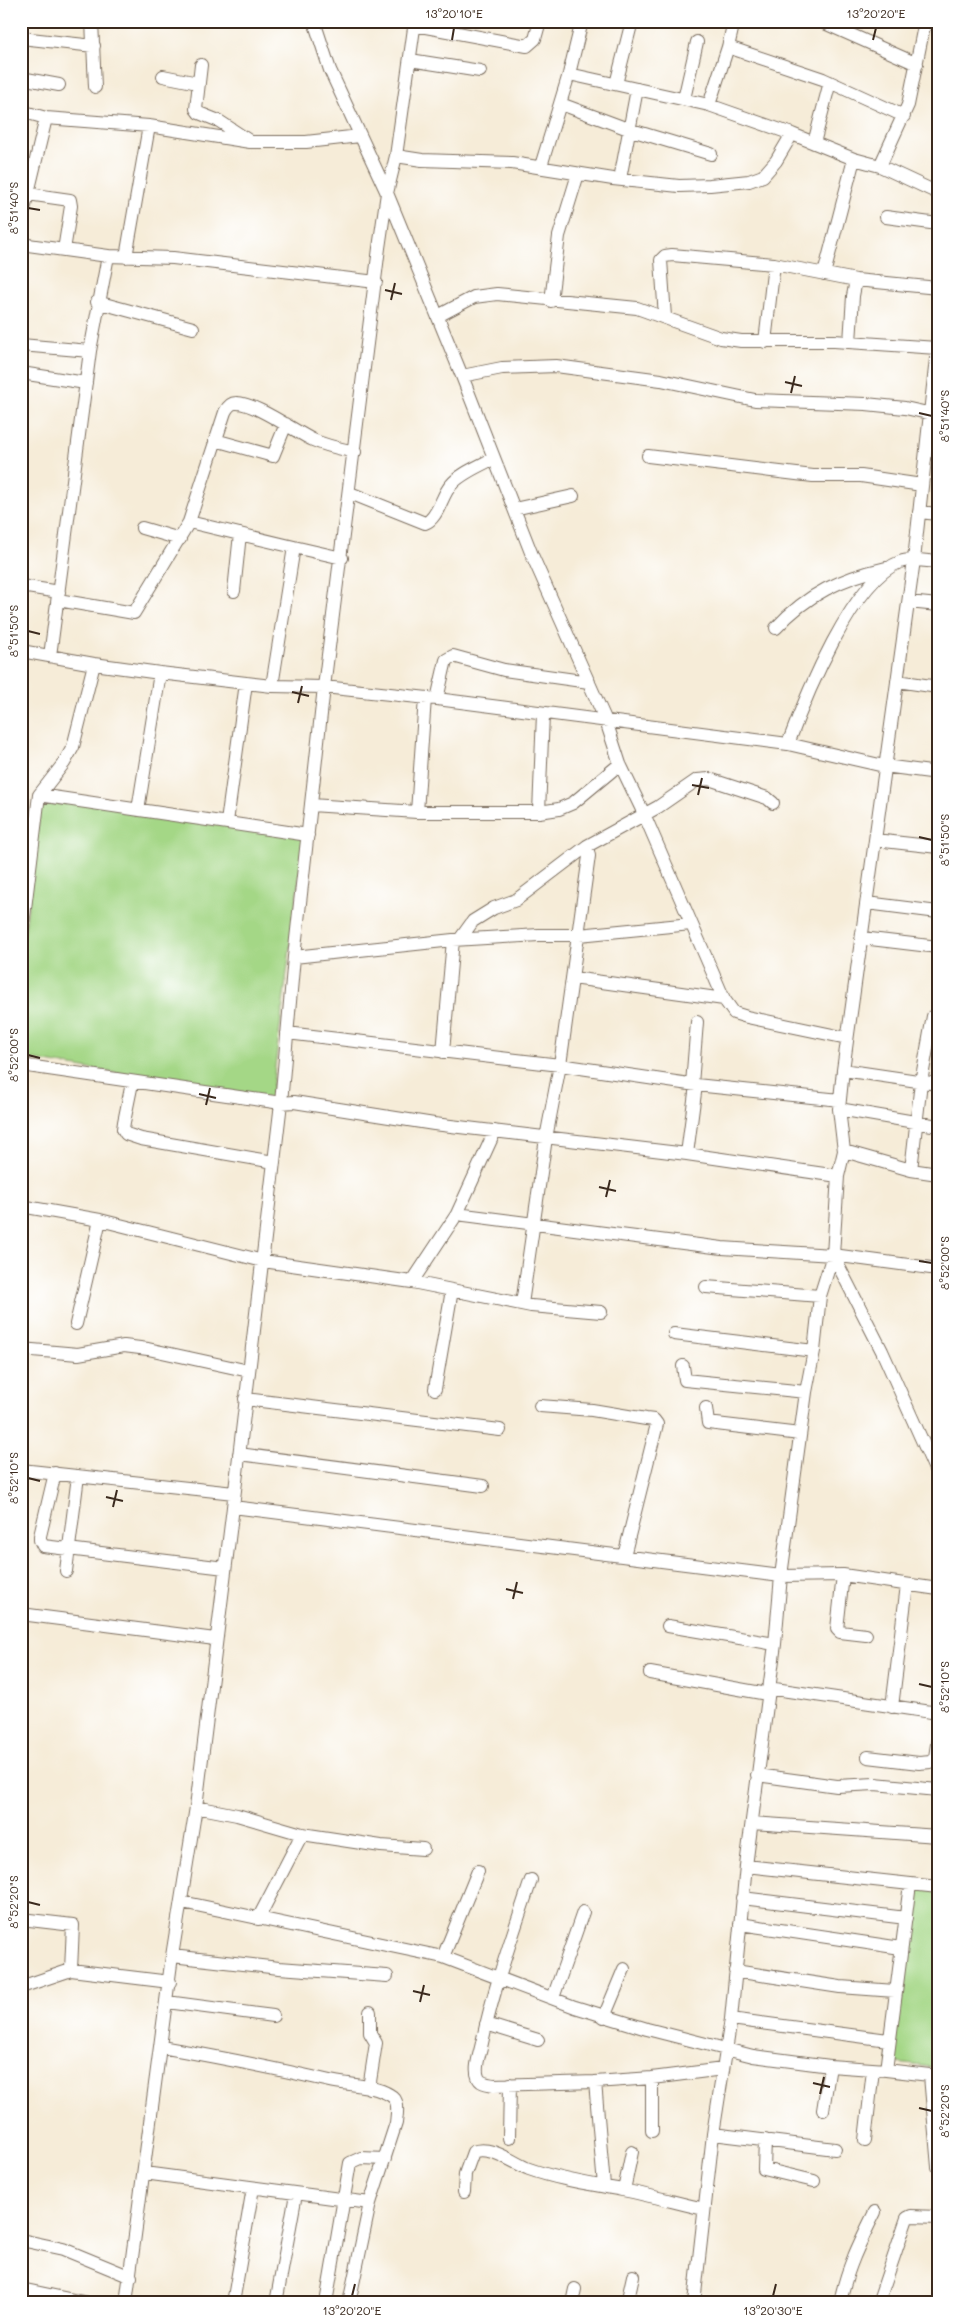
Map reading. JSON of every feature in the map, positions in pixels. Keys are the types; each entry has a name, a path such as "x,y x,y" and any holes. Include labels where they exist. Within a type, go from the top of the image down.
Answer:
{"street":[{"path":"92,21 95,86"},
{"path":"314,21 330,70 386,193 438,316 532,555 606,721 620,764 644,814 724,999 734,1013 847,1038"},
{"path":"126,2303 131,2277 172,1956 196,1807 215,1639 226,1568 281,1103 294,957 324,687 342,558 386,193 396,156 415,23 527,46 535,39 540,21"},
{"path":"541,166 561,104 582,21"},
{"path":"616,84 632,21"},
{"path":"709,105 728,47 734,21"},
{"path":"820,21 917,64"},
{"path":"880,166 904,116 925,21"},
{"path":"21,38 94,46"},
{"path":"684,99 697,42"},
{"path":"728,47 830,82 904,116"},
{"path":"410,60 480,71"},
{"path":"201,66 196,109 198,113 219,121 250,142"},
{"path":"569,74 709,105 792,134 854,159 880,166 938,193"},
{"path":"163,76 198,83"},
{"path":"21,78 60,85"},
{"path":"814,143 830,82"},
{"path":"620,179 637,89"},
{"path":"561,104 628,129 711,154"},
{"path":"21,111 46,118 149,126 250,142 306,142 360,136"},
{"path":"21,222 26,187 46,118"},
{"path":"126,257 149,126"},
{"path":"396,156 541,166 578,174 680,186 710,185 749,181 762,176 770,169 792,134"},
{"path":"824,274 854,159"},
{"path":"551,301 560,236 578,174"},
{"path":"26,187 70,200 71,206 64,250"},
{"path":"886,217 938,224"},
{"path":"21,244 108,256 172,258 376,282"},
{"path":"665,317 661,260 665,256 672,254 774,264 856,280 938,288"},
{"path":"50,656 90,351 108,256"},
{"path":"765,342 774,264"},
{"path":"850,342 856,280"},
{"path":"438,316 474,297 497,294 551,301 637,308 721,338 765,342 808,340 937,344 934,415 922,485 909,602 884,766 843,1070 840,1104 844,1151 838,1176 833,1255 820,1296 814,1350 806,1392 781,1576 775,1644 742,1898 731,2019 713,2134 694,2303"},
{"path":"98,302 193,328"},
{"path":"21,345 90,351"},
{"path":"462,376 502,368 556,366 661,380 755,400 866,404 905,408 934,415"},
{"path":"21,373 86,383"},
{"path":"21,586 134,613 189,522 225,412 232,404 243,404 286,424 314,440 355,452"},
{"path":"215,440 273,456 286,424"},
{"path":"648,456 813,476 861,476 922,485"},
{"path":"350,493 425,522 432,518 450,485 494,458"},
{"path":"514,509 573,496"},
{"path":"919,512 938,514"},
{"path":"189,522 342,558"},
{"path":"142,528 180,538"},
{"path":"234,591 240,534"},
{"path":"272,686 294,547"},
{"path":"776,628 797,606 823,590 856,575 886,568 902,561 938,562"},
{"path":"788,744 805,698 820,665 860,598 886,568"},
{"path":"909,602 938,605"},
{"path":"21,651 160,673 272,686 324,687 431,698 543,714 788,744 884,766 938,772"},
{"path":"417,812 431,698 446,660 453,656 504,670 589,682"},
{"path":"21,941 28,823 38,795 70,754 94,664"},
{"path":"138,810 160,673"},
{"path":"897,681 938,687"},
{"path":"227,822 246,683"},
{"path":"539,812 543,714"},
{"path":"312,805 417,812 539,812 560,809 573,803 620,764"},
{"path":"443,1052 456,939 473,921 494,908 516,900 587,846 658,807 700,779 708,779 760,796 773,803"},
{"path":"38,795 308,835"},
{"path":"875,840 938,847"},
{"path":"522,1304 546,1138 560,1065 573,978 589,856 587,846"},
{"path":"867,903 938,912"},
{"path":"294,957 456,939 579,935 691,924"},
{"path":"862,938 938,947"},
{"path":"573,978 724,999"},
{"path":"911,1170 921,1082 933,1016 938,1014"},
{"path":"686,1154 694,1085 697,1022"},
{"path":"287,1033 560,1065 840,1104 938,1126"},
{"path":"21,1065 132,1083 281,1103 294,1102 546,1138 686,1154 838,1176"},
{"path":"843,1070 938,1084"},
{"path":"132,1083 123,1129 126,1134 141,1139 274,1162"},
{"path":"412,1282 457,1214 495,1131"},
{"path":"844,1151 911,1170 938,1174"},
{"path":"21,1206 100,1220 263,1261 412,1282 522,1304 601,1312"},
{"path":"457,1214 722,1248 833,1255 938,1269"},
{"path":"76,1324 100,1220"},
{"path":"833,1255 882,1351 938,1476"},
{"path":"706,1287 820,1296"},
{"path":"435,1389 452,1290"},
{"path":"674,1334 814,1350"},
{"path":"21,1349 78,1354 124,1346 249,1371"},
{"path":"683,1366 685,1380 806,1392"},
{"path":"245,1399 500,1430"},
{"path":"540,1406 592,1410 654,1420 657,1424 624,1556"},
{"path":"706,1408 708,1423 800,1434"},
{"path":"239,1454 484,1486"},
{"path":"21,1470 234,1493"},
{"path":"55,1473 40,1540 44,1546 226,1568"},
{"path":"66,1571 78,1476"},
{"path":"233,1508 781,1576 843,1575 938,1589"},
{"path":"843,1575 838,1629 839,1631 866,1635"},
{"path":"892,1707 907,1585"},
{"path":"21,1614 215,1639"},
{"path":"668,1626 775,1644"},
{"path":"650,1674 938,1713"},
{"path":"868,1757 919,1763 931,1762 938,1738"},
{"path":"757,1775 837,1786 875,1784 938,1790"},
{"path":"196,1807 237,1815 302,1834 380,1846 423,1849"},
{"path":"752,1823 938,1836"},
{"path":"258,1919 302,1834"},
{"path":"746,1866 938,1888"},
{"path":"444,1957 478,1871"},
{"path":"531,1880 498,1978 486,2024 477,2069 478,2078 484,2083 510,2084 595,2082 652,2078 723,2069"},
{"path":"865,2140 879,2070 888,2040 910,1884"},
{"path":"742,1898 906,1918"},
{"path":"182,1902 444,1957 604,2017 725,2049 768,2058 934,2076 938,2167"},
{"path":"553,1998 583,1912"},
{"path":"21,1919 73,1926 71,1970"},
{"path":"740,1924 901,1948"},
{"path":"172,1956 279,1968 387,1976"},
{"path":"604,2017 624,1969"},
{"path":"21,1986 71,1970 170,1982"},
{"path":"736,1971 840,1987 895,1991"},
{"path":"167,2002 273,2016"},
{"path":"369,2088 376,2043 370,2034 370,2012"},
{"path":"731,2019 888,2040"},
{"path":"486,2024 538,2040"},
{"path":"161,2047 273,2067 369,2088 391,2095 396,2101 398,2110 396,2123 370,2203 349,2303"},
{"path":"823,2110 830,2066"},
{"path":"652,2078 652,2131"},
{"path":"595,2082 604,2186"},
{"path":"509,2138 510,2084"},
{"path":"713,2134 835,2149"},
{"path":"764,2140 764,2169 814,2181"},
{"path":"464,2192 465,2174 473,2152 478,2150 505,2156 528,2168 560,2178 624,2190 704,2209"},
{"path":"624,2190 632,2152"},
{"path":"326,2303 350,2162 361,2158 385,2158"},
{"path":"144,2173 370,2203"},
{"path":"233,2303 253,2188"},
{"path":"276,2303 296,2194"},
{"path":"840,2303 848,2268 875,2212"},
{"path":"878,2303 907,2218 911,2216 938,2217"},
{"path":"21,2240 63,2249 131,2277"},
{"path":"627,2303 633,2276"},
{"path":"572,2303 575,2289"},
{"path":"21,2290 88,2303"}],"green space":[{"path":"42,794 305,831 271,1098 21,1058 21,962"},
{"path":"912,1887 938,1890 938,2068 888,2062"}]}
